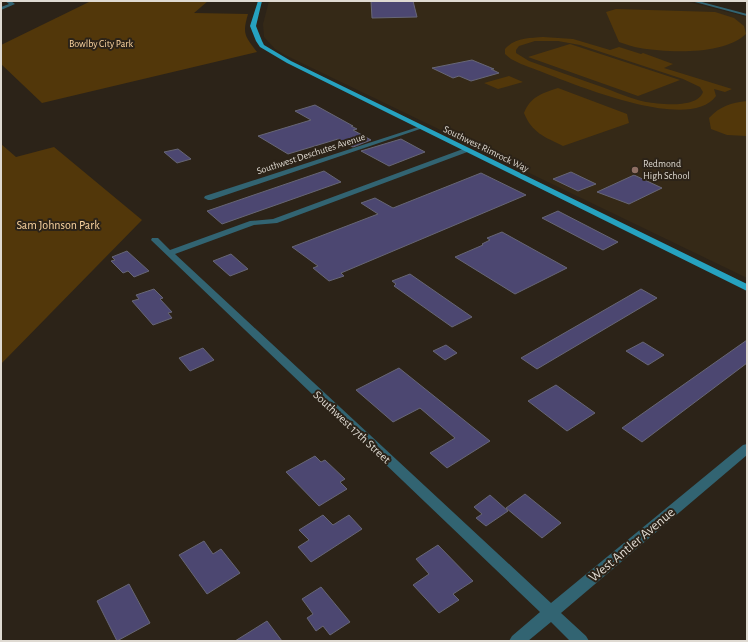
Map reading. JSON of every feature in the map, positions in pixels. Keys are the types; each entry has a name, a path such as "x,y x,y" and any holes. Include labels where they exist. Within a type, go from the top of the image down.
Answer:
{"main road":[{"name":"Southwest Rimrock Way","path":"260,1 253,26 262,46 289,62 420,128 747,288"}],"street":[{"path":"1,9 13,4 7,1"},
{"path":"693,1 747,15"},
{"name":"Southwest Deschutes Avenue","path":"208,198 420,128"},
{"path":"169,254 253,223 274,220 466,150"},
{"name":"Southwest 17th Street","path":"155,240 582,641"},
{"name":"West Antler Avenue","path":"517,641 747,448"}],"shaded area":[{"name":"Redmond High School","path":"269,1 685,1 747,17 747,278 285,55 275,49 264,37 263,24"}],"green space":[{"name":"Bowlby City Park","path":"91,1 208,1 194,13 248,14 245,31 247,38 257,52 42,103 1,64 1,45"},
{"path":"616,9 715,12 734,18 744,26 746,34 736,41 724,46 696,51 666,51 637,48 619,42 606,12"},
{"path":"543,37 573,39 610,50 619,47 641,54 643,53 673,64 664,68 732,89 725,92 714,89 716,96 701,107 678,110 651,107 622,100 563,80 521,64 505,54 505,49 513,43 522,39","holes":["535,41 558,41 580,45 683,79 700,87 703,92 693,101 686,103 660,104 646,102 529,61 516,53 519,46"]},
{"path":"570,44 680,80 638,96 528,57"},
{"path":"509,76 523,82 498,89 484,83"},
{"path":"558,88 627,114 629,123 563,146 550,140 535,130 527,120 524,113 533,99 537,96"},
{"path":"747,101 747,136 727,135 711,129 709,118 717,111 731,104"},
{"name":"Sam Johnson Park","path":"1,144 16,157 54,147 142,220 1,364"}],"building":[{"path":"371,1 413,1 417,17 372,18"},
{"path":"472,60 494,69 491,69 499,73 471,81 459,76 453,78 432,68"},
{"path":"315,105 353,126 351,126 357,129 353,130 371,140 353,147 338,139 288,154 258,136 311,120 295,111"},
{"path":"401,139 425,152 389,166 361,151"},
{"path":"178,149 191,159 177,163 164,152"},
{"path":"324,171 341,182 222,224 207,211"},
{"path":"571,172 596,184 578,191 553,179"},
{"path":"481,173 526,195 341,273 344,276 329,281 313,268 318,266 292,247 378,214 361,203 375,198 393,208"},
{"path":"634,175 662,188 629,204 597,192"},
{"path":"558,211 618,242 603,250 542,218"},
{"path":"502,232 567,268 515,294 455,257 483,245 482,244 490,240 487,238"},
{"path":"127,251 149,271 134,277 128,271 123,273 111,261 115,260 112,257"},
{"path":"231,254 248,269 230,276 213,261"},
{"path":"410,274 472,317 452,327 394,286 396,284 392,281"},
{"path":"154,289 163,298 160,299 172,312 168,313 172,318 153,325 132,301 139,299 136,295"},
{"path":"641,289 657,298 537,369 521,358"},
{"path":"747,340 747,363 642,442 622,428"},
{"path":"643,342 664,355 648,365 626,351"},
{"path":"446,345 457,353 445,360 433,351"},
{"path":"203,348 214,360 190,371 179,358"},
{"path":"399,368 490,441 447,468 430,453 455,438 420,408 393,422 356,390"},
{"path":"556,385 595,413 567,431 528,401"},
{"path":"315,456 321,462 325,460 345,479 340,482 347,489 319,506 286,472"},
{"path":"525,494 561,523 542,538 506,508"},
{"path":"490,495 508,511 486,526 476,518 482,514 474,507"},
{"path":"323,515 333,525 349,515 362,529 311,562 298,547 309,540 299,530"},
{"path":"204,541 213,554 221,549 240,573 207,594 179,555"},
{"path":"438,545 473,581 453,594 459,600 439,613 413,585 429,574 416,559"},
{"path":"129,584 150,623 117,641 97,601"},
{"path":"321,587 350,622 330,635 323,626 316,631 307,618 313,614 302,599"},
{"path":"267,621 282,641 235,641"}],"place":[{"name":"Redmond High School","path":"635,170"}]}
